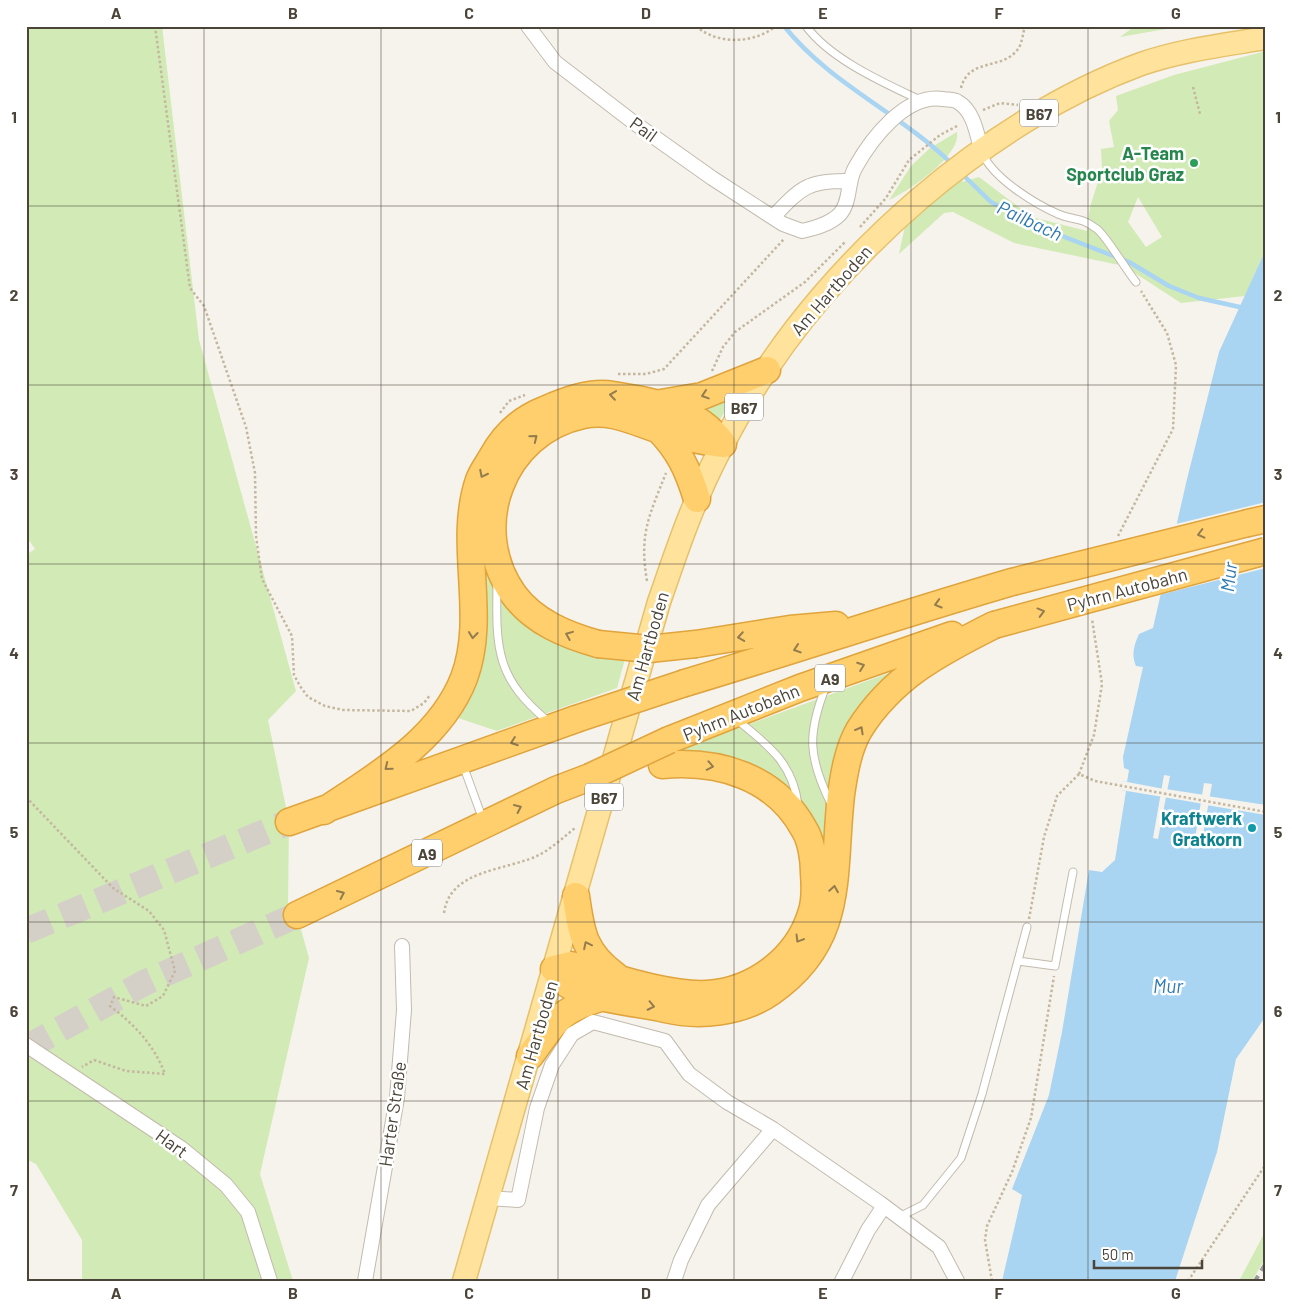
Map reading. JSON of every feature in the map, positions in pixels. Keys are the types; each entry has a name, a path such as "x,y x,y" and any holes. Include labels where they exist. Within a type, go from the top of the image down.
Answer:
{"highway":[{"path":"661,403 702,396 767,370"},
{"path":"324,811 380,773 430,732 449,706 464,679 471,653 473,628 470,539 473,510 480,480 506,435 537,412 578,397 606,394 661,403 702,422 723,444"},
{"path":"723,444 700,442 658,429 623,415 584,414 543,432 511,462 497,492 492,527 498,562 514,595 536,616 567,636 598,644 649,649 696,644 790,629 877,622"},
{"path":"658,429 673,444 684,461 697,499"},
{"name":"Pyhrn Autobahn","path":"289,822 462,762 566,723 877,622 1012,582 1266,519"},
{"name":"Pyhrn Autobahn","path":"665,752 731,716 936,640 1266,551"},
{"path":"576,896 581,930 592,956 612,988 673,1011 710,1013 744,1006 764,997 783,984 798,970 813,951 831,908 835,886 838,820 843,777 858,732 890,689 940,652 994,625"},
{"path":"554,969 566,984 707,994 741,987 772,970 792,951 812,913 815,892 814,863 805,830 785,803 762,783 728,770 691,762 665,752"},
{"name":"A9","path":"297,915 556,790 665,752"},
{"path":"530,1056 558,1017 571,1007 612,988"}],"main road":[{"name":"B67","path":"982,152 1026,121 1101,81 1134,67 1196,49 1266,38"},
{"name":"Am Hartboden","path":"464,1281 659,602 697,499 723,444 767,370 793,333 855,259 908,208 982,152"}],"street":[{"name":"Pail","path":"528,26 555,62 649,133 773,217 802,231"},
{"path":"802,231 830,222 840,213 848,198 849,180 856,166 896,115 915,103 937,98 957,101 972,117 982,152"},
{"path":"773,217 802,188 831,180 849,180"},
{"name":"Harter Straße","path":"365,1281 397,1098 404,1010 402,946"},
{"name":"Am Hartboden","path":"489,1198 518,1200 537,1108 552,1065 572,1034 593,1022 665,1041 689,1074 727,1102 773,1129 884,1206 938,1247 957,1281"},
{"name":"Hart","path":"26,1045 77,1077 181,1148 226,1185 248,1212 270,1281"},
{"path":"674,1281 681,1260 708,1205 773,1129"},
{"path":"842,1281 868,1230 884,1206"}],"lane":[{"path":"806,26 838,55 889,85 915,103"},
{"path":"982,152 988,164 1034,202 1060,215 1080,218 1099,230 1120,263 1136,282"},
{"path":"498,562 498,643 505,670 526,703 566,723"},
{"path":"830,678 817,708 811,742 818,778 838,820"},
{"path":"731,716 785,763 796,790 800,823"},
{"path":"462,762 484,824"},
{"path":"1018,960 1055,966 1072,872"},
{"path":"899,1218 922,1205 961,1158 982,1094 1027,927"}],"path":[{"path":"155,26 190,288 204,306 246,427 255,473 256,536 262,579 292,636 294,675 308,697 325,706 343,710 410,711 424,703 434,690"},
{"path":"696,26 705,35 735,40 754,37 776,26"},
{"path":"957,101 964,78 977,67 1010,57 1019,48 1025,26"},
{"path":"1193,87 1200,114"},
{"path":"855,232 886,198 909,160 937,137 959,125"},
{"path":"618,374 646,374 664,369 782,239 802,231"},
{"path":"711,372 723,348 735,332 804,282 849,238"},
{"path":"1136,282 1167,332 1176,365 1175,390"},
{"path":"494,420 509,401 532,393"},
{"path":"645,569 643,542 647,522 668,468"},
{"path":"1027,927 1044,837 1056,796 1079,774 1095,781 1266,812"},
{"path":"26,797 113,888 149,911 164,930 175,971 163,996 146,1006 114,997 110,1006 142,1033 159,1057 166,1074 126,1071 94,1060 83,1065 77,1077"},
{"path":"444,912 446,899 460,884 541,854 578,826"},
{"path":"992,1281 985,1240 987,1226 1012,1172 1031,1118 1055,966"},
{"path":"1188,1281 1266,1164"}],"green space":[{"path":"26,26 162,26 199,340 296,691 268,720 289,822 288,907 297,915 309,958 260,1174 293,1281 82,1281 82,1240 36,1164 26,1159 26,555 35,549 26,536"},
{"path":"1135,26 1183,26 1120,37"},
{"path":"1266,51 1266,249 1245,296 1181,303 1124,266 1014,243 953,212 944,213 899,254 905,226 972,166 962,182 979,177 1032,217 1087,231 1090,207 1102,169 1101,149 1114,147 1109,121 1118,110 1116,96 1174,75","holes":["1138,197 1162,237 1146,247 1128,222"]},
{"path":"957,132 956,141 943,162 909,189 889,200 911,166 930,148"},
{"path":"735,397 718,422 691,407"},
{"path":"521,441 491,573 625,659 617,688 497,731 452,716 479,558"},
{"path":"889,673 890,679 868,702 852,726 842,752 836,778 833,806 826,903 817,930 797,962 775,983 749,996 721,1003 692,1004 662,1001 574,980 572,974 590,976 677,999 713,1001 731,998 748,992 784,969 803,947 815,921 821,893 821,865 814,837 801,811 781,788 756,771 712,759 667,757 671,753"},
{"path":"1266,1230 1266,1257 1252,1281 1239,1281"}],"water":[{"name":"Mur","path":"1266,249 1266,1016 1236,1059 1217,1152 1175,1281 1002,1281 1022,1195 1012,1189 1049,1095 1062,1032 1089,870 1102,872 1115,860 1126,791 1121,790 1122,781 1127,782 1129,770 1124,768 1123,757 1143,667 1136,666 1133,654 1139,634 1153,628 1187,479 1219,352","holes":["1164,775 1170,776 1158,839 1153,838","1204,783 1212,784 1201,846 1194,845"]}],"pier":[{"path":"1266,502 1266,568 1159,595 1176,524"},
{"path":"1122,781 1164,789 1163,797 1121,790"},
{"path":"1165,789 1205,795 1204,804 1163,797"},
{"path":"1207,796 1266,805 1266,815 1206,805"}],"waterway":[{"name":"Pailbach","path":"784,26 822,65 910,129 952,164"},
{"name":"Pailbach","path":"961,173 991,202 1039,227 1129,262 1169,286 1199,298 1244,308"}],"tunnel":[{"path":"26,931 289,822"},
{"path":"26,1048 144,983 297,915"}],"railway":[{"path":"1255,1281 1266,1263"}],"place":[{"name":"A-Team Sportclub Graz","path":"1194,163"},
{"name":"Kraftwerk Gratkorn","path":"1252,828"}]}
